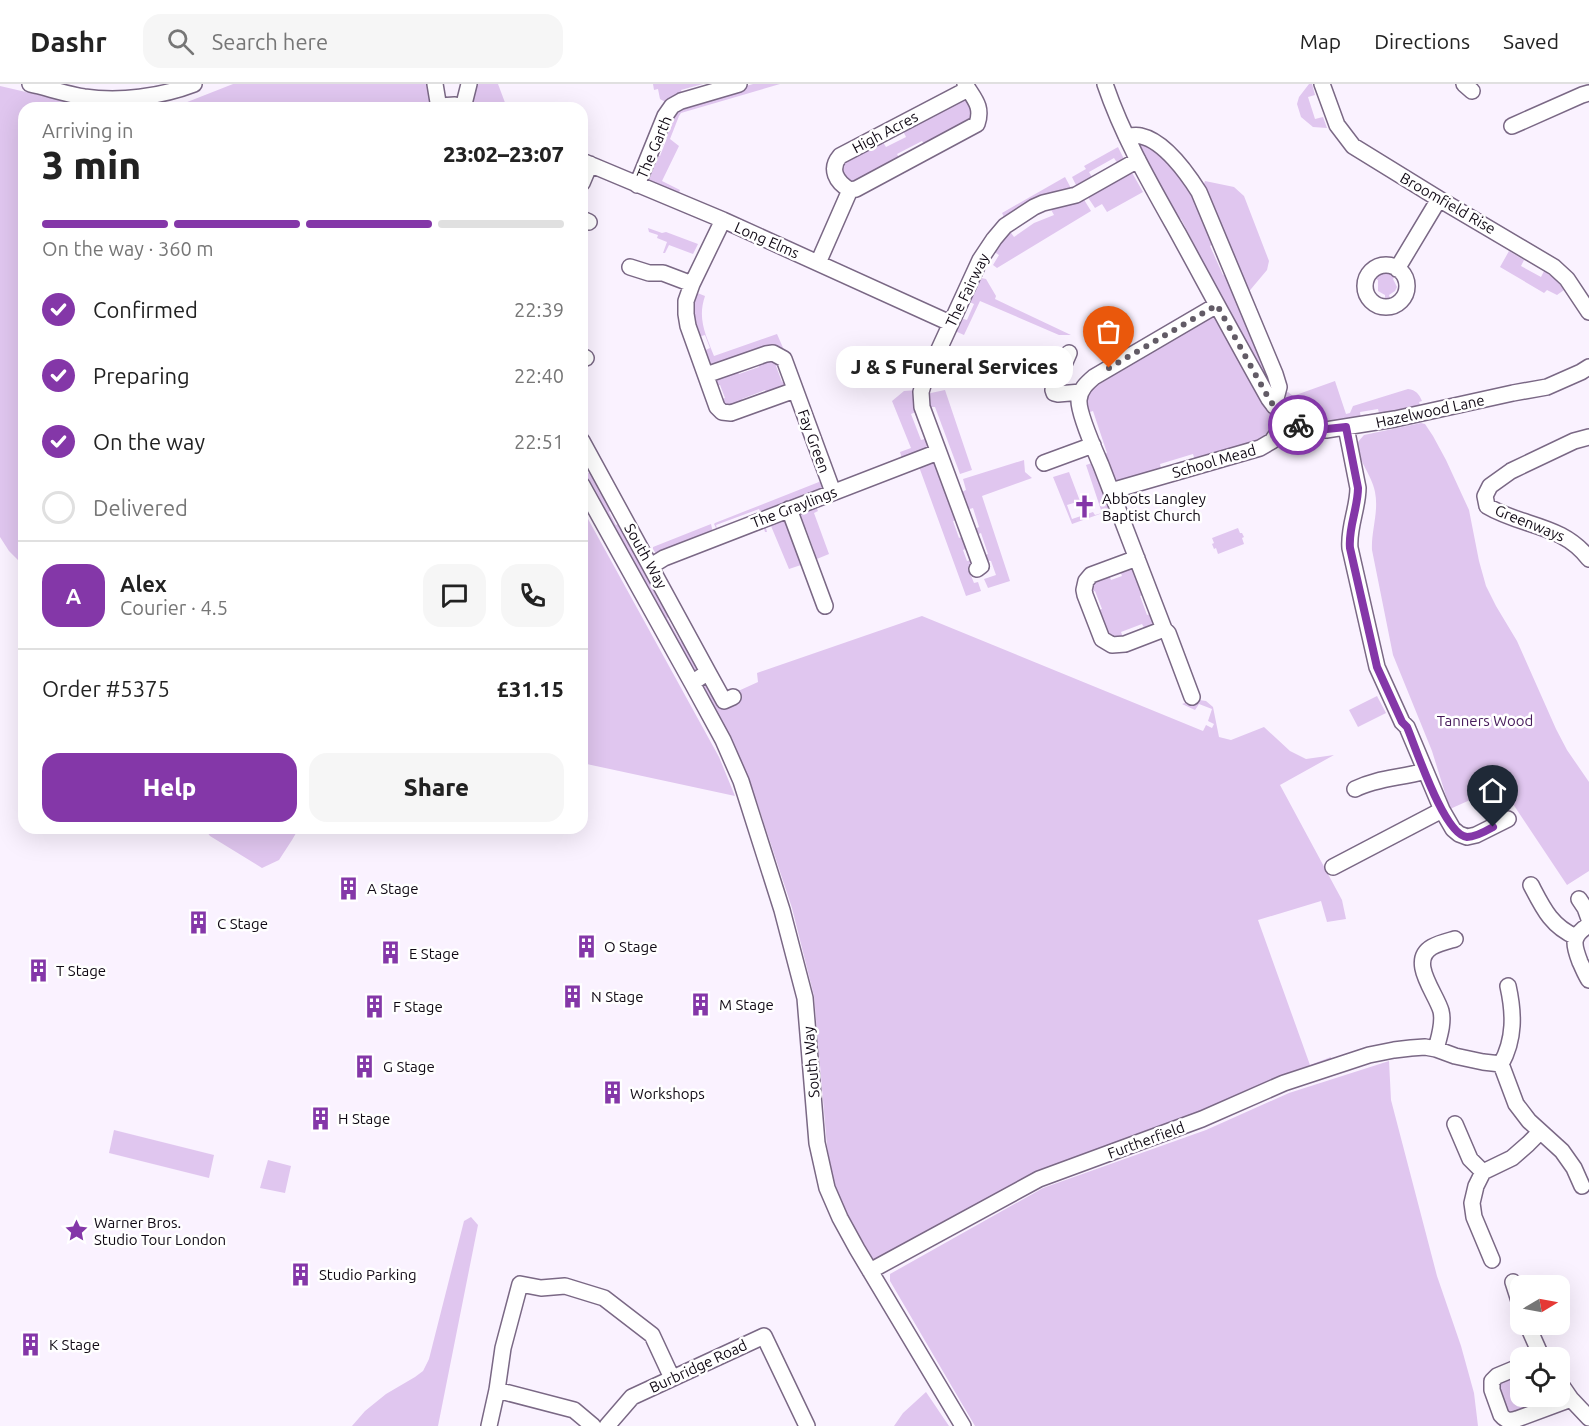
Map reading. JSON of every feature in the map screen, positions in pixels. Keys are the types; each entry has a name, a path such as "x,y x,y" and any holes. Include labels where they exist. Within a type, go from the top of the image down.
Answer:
{"street":[{"path":"30,84 102,99 163,93 194,84"},
{"path":"435,84 438,102"},
{"path":"464,102 469,84"},
{"name":"The Garth","path":"637,185 664,116 672,106 681,101 738,84"},
{"name":"Hazelwood Lane","path":"1106,84 1111,101 1138,160 1274,406 1287,419 1317,430 1395,419 1547,387 1589,367"},
{"name":"Broomfield Rise","path":"1322,84 1337,125 1349,142 1439,200 1501,234 1554,267 1567,279 1589,312"},
{"name":"High Acres","path":"966,87 978,105 980,115 977,124 856,189 850,190 840,183 835,175 834,167 840,156 966,87"},
{"path":"1512,126 1589,93"},
{"path":"1126,136 1140,136 1164,150 1180,165 1199,192 1275,374 1279,387 1274,406"},
{"name":"The Fairway","path":"982,567 922,407 921,392 924,382 980,260 994,238 1007,225 1043,202 1076,195 1138,160"},
{"name":"Long Elms","path":"588,163 723,220 950,323"},
{"path":"818,263 850,190"},
{"path":"1397,269 1439,200"},
{"name":"Fay Green","path":"723,220 686,301 688,326 717,407 726,413 735,412 795,390"},
{"path":"639,268 663,273 692,284"},
{"path":"1192,697 1093,445 1079,399 1083,387 1094,377 1217,305"},
{"name":"Fay Green","path":"706,375 773,353 784,359 832,492"},
{"path":"1069,353 1053,390 1058,394 1081,392"},
{"name":"School Mead","path":"1111,491 1260,448 1272,441 1287,419"},
{"path":"1346,427 1358,488 1350,548 1377,667 1402,722 1407,727 1442,810 1454,829 1467,837 1508,819"},
{"name":"Greenways","path":"1589,437 1574,441 1511,471 1490,486 1485,496 1488,506 1512,518 1560,534 1582,549 1589,559"},
{"path":"1044,463 1093,445"},
{"name":"South Way","path":"588,452 724,701 733,697"},
{"name":"The Graylings","path":"651,566 664,558 938,452"},
{"name":"South Way","path":"588,496 723,740 741,781 782,910 804,998 818,1143 824,1175 840,1218 963,1426"},
{"path":"789,509 825,606"},
{"path":"1137,558 1091,575 1084,585 1085,595 1102,639 1112,645 1125,644 1164,629"},
{"path":"692,683 708,672"},
{"path":"1355,789 1384,778 1425,771"},
{"path":"1333,867 1442,810"},
{"path":"1531,885 1535,906 1558,927 1576,937"},
{"path":"1579,899 1589,919"},
{"path":"1589,925 1581,930 1574,946 1589,980"},
{"path":"1436,1049 1442,1022 1441,1012 1423,970 1422,960 1425,953 1432,947 1455,939"},
{"path":"1508,986 1512,1003 1513,1025 1502,1064 1516,1104 1529,1121 1562,1151 1574,1168 1582,1186"},
{"name":"Furtherfield","path":"870,1271 1039,1179 1202,1119 1284,1083 1370,1055 1425,1047 1455,1056 1502,1064"},
{"path":"1455,1124 1470,1159 1483,1172"},
{"path":"1492,1260 1474,1217 1472,1209 1474,1193 1483,1172 1512,1158 1540,1132"},
{"path":"489,1426 503,1348 520,1284 541,1288 565,1286 604,1298 652,1335 672,1378"},
{"name":"Burbridge Road","path":"615,1423 632,1397 765,1336 807,1426"},
{"path":"1510,1371 1497,1376 1492,1381 1492,1390 1504,1418 1517,1419 1549,1407"},
{"path":"497,1390 574,1410 593,1426"},
{"path":"1571,1399 1589,1418"}],"green space":[{"path":"233,84 428,84 430,102 187,102"},
{"path":"475,84 498,84 505,102 470,102"},
{"path":"653,84 703,84 681,90 683,97 669,104 660,99 658,89 654,90"},
{"path":"753,84 780,84 681,113 670,139 679,146 662,181 680,190 678,196 646,181 653,153 660,156 667,138 661,135 681,105"},
{"path":"1309,84 1312,84 1315,95 1308,97 1315,119 1323,117 1327,128 1313,127 1301,117 1297,104 1299,97"},
{"path":"0,86 69,102 18,102 18,560 0,537"},
{"path":"963,98 968,99 976,116 926,147 922,141 897,154 901,161 853,184 844,179 841,164 844,160 881,139 886,147 906,137 902,129"},
{"path":"1137,142 1149,143 1186,180 1216,242 1210,246 1223,275 1230,272 1267,376 1273,380 1270,391 1196,258 1196,248 1181,219 1174,215"},
{"path":"1118,147 1124,159 1118,164 1114,158 1089,172 1093,179 1077,187 1072,177 1086,169 1084,166"},
{"path":"1131,171 1143,192 1107,212 1102,204 1095,208 1087,196"},
{"path":"1065,177 1072,190 1005,219 1002,213"},
{"path":"1205,181 1234,187 1244,196 1269,261 1267,270 1246,295 1203,186"},
{"path":"1083,198 1091,211 997,268 993,265 999,255 991,250 1009,230 1014,237 1034,223 1054,215 1049,206"},
{"path":"648,228 698,244 693,254 669,245 663,253 667,242 657,238 658,235 649,232"},
{"path":"1509,251 1524,260 1521,266 1541,277 1544,271 1558,281 1564,290 1557,295 1547,290 1544,293 1500,267"},
{"path":"1386,271 1396,274 1393,279 1397,287 1389,295 1391,302 1385,303 1385,295 1378,291 1378,280 1373,278"},
{"path":"977,277 986,279 996,296 995,299 1071,335 1059,335 980,301 964,335 955,331 960,318 967,320 974,304 965,300"},
{"path":"695,292 705,296 702,320 714,356 777,334 784,350 772,345 719,365 710,364 703,351 710,348 705,335 698,337 691,313"},
{"path":"1215,316 1264,404 1278,422 1266,440 1196,463 1193,454 1160,464 1162,473 1115,483 1101,455 1107,453 1093,411 1087,413 1085,399 1095,381 1098,385"},
{"path":"947,347 956,351 950,364 963,372 960,380 927,387"},
{"path":"767,356 782,363 776,366 782,382 789,380 789,384 768,397 765,390 742,399 744,406 732,409 718,401 725,398 720,385 713,387 713,380 736,367 739,374 759,367 756,359"},
{"path":"1335,381 1346,414 1350,413 1353,406 1408,389 1418,394 1422,401 1419,402 1420,405 1429,404 1430,407 1380,417 1378,409 1360,412 1361,419 1329,423 1312,421 1282,409 1282,399 1286,397 1285,393 1288,392 1293,396"},
{"path":"918,390 918,411 911,414 921,440 928,438 928,443 924,451 903,462 900,452 911,448 892,401 904,391"},
{"path":"945,390 972,470 960,474 935,407 927,407 926,394"},
{"name":"Tanners Wood","path":"1425,424 1433,436 1469,510 1486,586 1517,641 1567,750 1589,782 1589,871 1567,885 1501,786 1450,809 1432,751 1393,655 1372,550 1375,492 1357,443 1364,435"},
{"path":"936,460 960,519 953,521 959,538 966,535 971,547 963,550 967,561 975,559 972,566 968,568 974,583 978,582 981,591 966,596 918,464"},
{"path":"1024,460 1025,472 1032,478 982,496 1010,581 988,588 984,579 996,575 991,561 981,557 988,554 981,533 973,536 971,531 979,527 973,508 963,511 957,494 966,490 963,479"},
{"path":"1092,463 1111,510 1072,524 1053,477 1069,472 1080,501 1067,505 1072,519 1093,512 1095,515 1102,513 1086,465"},
{"path":"594,470 615,508 609,512 616,525 622,522 673,614 667,618 681,642 687,639 701,669 696,673 692,672 588,486 588,473"},
{"path":"824,480 826,487 762,516 759,509 716,525 718,532 714,524 715,523"},
{"path":"815,505 818,511 814,513 829,554 812,561 808,552 814,550 806,529 801,531 798,513"},
{"path":"784,518 787,520 804,564 789,569 771,526 766,528 767,532 765,532 763,525"},
{"path":"588,519 719,757 735,796 588,764"},
{"path":"711,524 713,533 656,554 653,549 653,547"},
{"path":"1238,528 1244,537 1242,538 1244,544 1218,554 1212,544 1214,543 1212,538"},
{"path":"1134,566 1147,593 1140,596 1147,615 1154,613 1155,624 1146,631 1142,624 1121,632 1124,640 1111,640 1096,611 1102,609 1095,591 1089,593 1089,583 1108,573 1111,580 1122,576 1119,568"},
{"path":"922,616 1203,731 1206,725 1212,728 1214,724 1208,721 1212,709 1199,704 1195,710 1182,704 1188,705 1199,700 1206,701 1213,707 1219,737 1231,740 1264,727 1290,751 1306,759 1334,755 1280,785 1342,900 1346,919 1327,922 1321,901 1258,920 1310,1065 1331,1057 1329,1065 1037,1176 875,1260 871,1259 847,1216 833,1180 827,1146 814,996 792,908 757,802 701,683 709,682 723,709 740,701 736,692 758,682 757,673"},
{"path":"1377,696 1386,713 1358,727 1349,710"},
{"path":"208,834 295,834 279,860 262,868"},
{"path":"1389,1061 1391,1100 1437,1276 1474,1393 1478,1426 975,1426 890,1281 890,1274 1043,1188 1206,1130 1289,1093"},
{"path":"114,1130 214,1155 209,1178 109,1153"},
{"path":"268,1160 291,1166 285,1193 260,1188"},
{"path":"471,1217 478,1225 438,1426 352,1426 365,1411 386,1394 423,1371 429,1359 464,1221"},
{"path":"1510,1378 1510,1407 1531,1407 1509,1416 1495,1385"},
{"path":"926,1392 949,1426 894,1426 903,1413"}],"way so far":[{"path":"1109,368 1217,305 1269,399 1279,412 1298,425"}],"place":[{"name":"J & S Funeral Services","path":"1109,368"},
{"name":"Abbots Langley Baptist Church","path":"1084,507"},
{"name":"A Stage","path":"349,888"},
{"name":"C Stage","path":"199,923"},
{"name":"O Stage","path":"586,946"},
{"name":"E Stage","path":"391,953"},
{"name":"T Stage","path":"38,970"},
{"name":"N Stage","path":"573,996"},
{"name":"M Stage","path":"701,1004"},
{"name":"F Stage","path":"375,1006"},
{"name":"G Stage","path":"365,1066"},
{"name":"Workshops","path":"612,1093"},
{"name":"H Stage","path":"320,1118"},
{"name":"Warner Bros. Studio Tour London","path":"76,1231"},
{"name":"Studio Parking","path":"301,1274"},
{"name":"K Stage","path":"31,1344"}],"route":[{"path":"1298,425 1317,430 1346,427 1358,488 1349,543 1377,667 1402,722 1407,727 1442,810 1454,829 1467,837 1493,827"}]}
